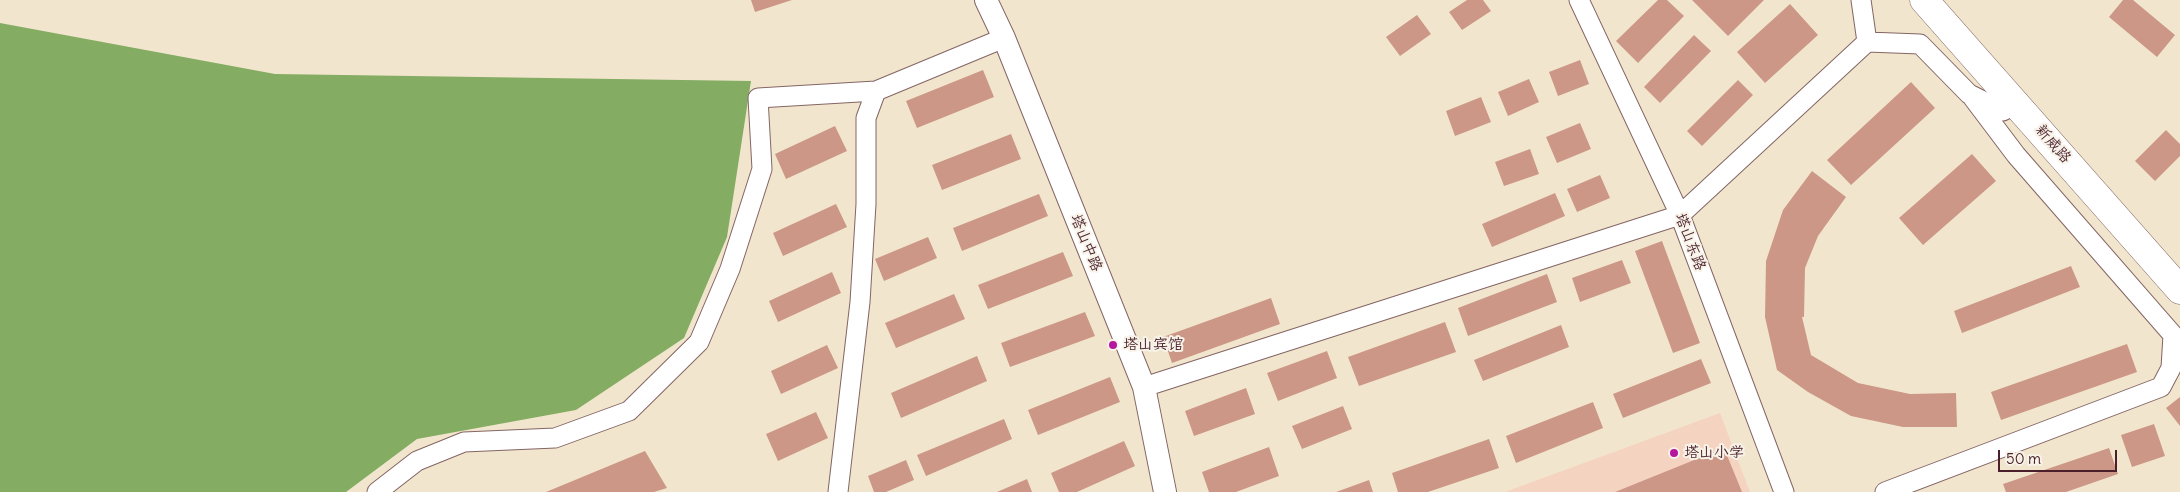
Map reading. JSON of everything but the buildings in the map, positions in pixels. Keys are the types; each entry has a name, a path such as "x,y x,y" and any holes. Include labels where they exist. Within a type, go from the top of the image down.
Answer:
{"main road":[{"name":"新威路","path":"1924,0 2180,290"},
{"name":"新威路","path":"1945,0 2180,265"}],"street":[{"name":"塔山中路","path":"986,0 1004,38 1144,387 1165,492"},
{"name":"塔山东路","path":"1579,0 1680,214 1784,492"},
{"path":"1860,0 1866,42"},
{"path":"377,492 417,461 464,442 555,438 629,410 699,342 730,269 762,168 758,98 876,91 1004,38"},
{"path":"1144,387 1680,214 1866,42 1920,44 1970,94 2016,155 2174,335 2171,368 2161,387 1885,492"},
{"path":"838,492 860,302 866,204 866,118 876,91"},
{"path":"1970,94 2004,111 2016,103"}],"shaded area":[{"name":"塔山小学","path":"1720,413 1750,492 1505,492"}],"green space":[{"path":"0,23 275,74 751,81 727,237 684,338 576,410 417,439 346,492 0,492"}],"place":[{"name":"塔山宾馆","path":"1113,345"},
{"name":"塔山小学","path":"1674,453"}]}
